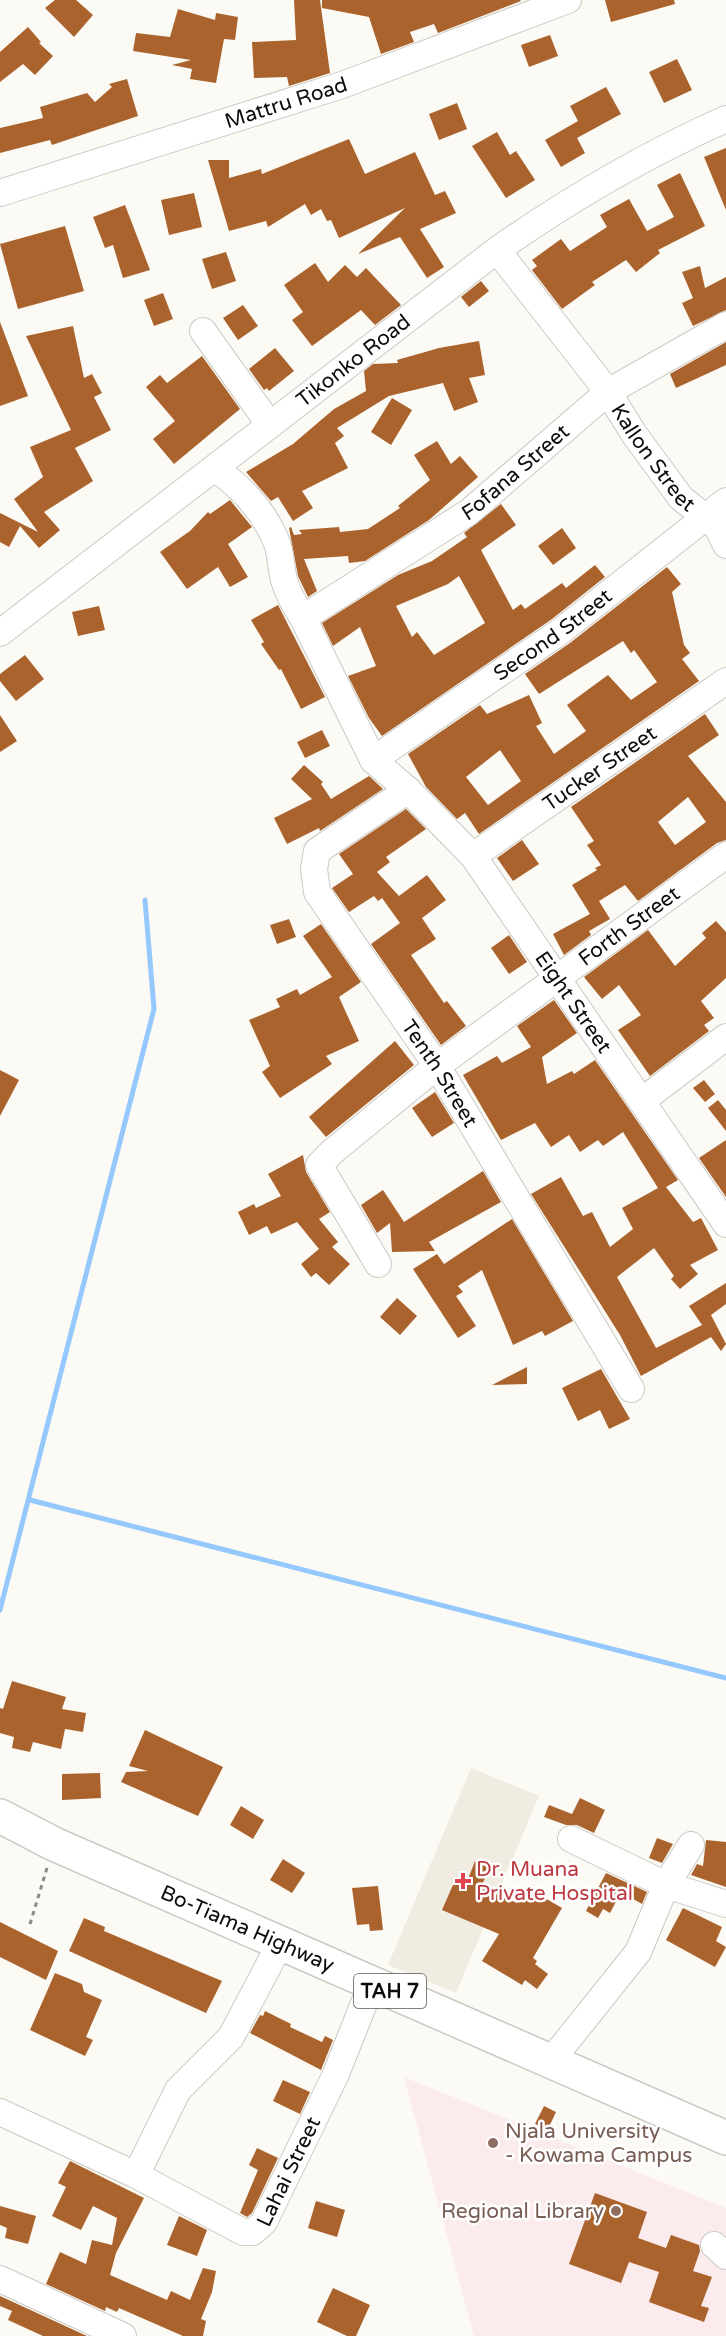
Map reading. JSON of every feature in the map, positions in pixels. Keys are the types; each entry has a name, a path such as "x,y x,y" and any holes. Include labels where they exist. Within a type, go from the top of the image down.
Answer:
{"highway":[{"name":"Bo-Tiama Highway","path":"0,1816 54,1844 726,2138"}],"street":[{"name":"Mattru Road","path":"0,193 342,85 568,0"},
{"name":"Tikonko Road","path":"0,633 497,250 573,199 664,147 726,119"},
{"name":"Kallon Street","path":"497,250 608,392 634,434 681,498 717,526 726,545"},
{"name":"Fofana Street","path":"303,618 469,513 608,392 726,325"},
{"path":"203,331 270,425"},
{"path":"214,468 237,483 255,506 276,542 285,582 373,760"},
{"name":"Second Street","path":"373,760 561,631 726,501"},
{"name":"Tucker Street","path":"473,856 726,681"},
{"name":"Eight Street","path":"373,760 408,790 473,856 643,1100 726,1224"},
{"name":"Tenth Street","path":"408,790 317,851 314,869 317,892 437,1066 631,1389"},
{"name":"Forth Street","path":"378,1264 319,1165 437,1066 726,855"},
{"path":"643,1100 726,1037"},
{"path":"571,1839 666,1884 726,1904"},
{"path":"550,2062 638,1952 666,1884 691,1845"},
{"path":"136,2175 178,2090 231,2037 281,1942"},
{"name":"Lahai Street","path":"0,2112 136,2175 243,2232 258,2229 264,2222 336,2074 372,1983"},
{"path":"0,2279 123,2336"}],"path":[{"path":"30,1924 54,1844"}],"shaded area":[{"name":"Dr. Muana Private Hospital","path":"471,1768 539,1796 456,1993 388,1965"},
{"name":"Njala University - Kowama Campus","path":"404,2077 726,2208 726,2336 474,2336"}],"building":[{"path":"55,0 76,0 93,15 74,37 45,8"},
{"path":"294,0 320,0 330,73 289,86 287,77 254,78 252,42 296,40"},
{"path":"322,0 521,1 438,33 434,24 410,32 414,42 381,54 369,17 322,8"},
{"path":"605,0 674,0 675,4 611,22"},
{"path":"178,9 215,20 216,13 238,17 235,40 224,39 216,83 190,79 192,69 172,65 191,60 133,51 136,33 170,37"},
{"path":"28,27 41,42 39,43 53,56 35,75 23,64 0,82 0,52"},
{"path":"550,35 558,56 529,67 521,45"},
{"path":"677,59 692,90 664,103 649,72"},
{"path":"127,79 138,116 52,145 50,140 0,153 0,128 43,118 40,107 87,93 95,102 112,87 109,84"},
{"path":"606,87 621,114 577,138 585,153 561,167 545,140 578,121 570,106"},
{"path":"457,103 467,129 439,140 429,114"},
{"path":"497,132 510,155 516,151 535,180 506,198 472,146"},
{"path":"349,139 365,174 415,152 435,195 445,191 456,213 420,229 444,267 427,278 400,237 358,254 405,208 339,238 331,220 327,221 321,209 311,215 305,204 268,227 266,221 229,231 208,160 229,160 229,178 261,169 262,174"},
{"path":"726,148 726,210 704,157"},
{"path":"680,173 705,226 658,250 660,253 636,272 626,260 592,282 595,285 562,309 532,270 537,266 532,260 561,239 570,251 607,227 600,215 629,199 647,231 674,217 657,185"},
{"path":"194,193 202,227 169,235 161,200"},
{"path":"125,205 150,270 123,278 113,245 105,248 93,217"},
{"path":"65,226 84,291 18,309 0,244"},
{"path":"226,252 236,281 212,289 202,259"},
{"path":"315,263 328,282 345,265 357,277 366,268 401,305 375,325 361,310 312,346 292,320 303,312 284,285"},
{"path":"700,266 705,288 726,277 726,310 693,326 682,303 693,298 682,272"},
{"path":"481,281 489,291 469,307 461,297"},
{"path":"163,293 173,319 154,326 144,300"},
{"path":"243,305 258,326 238,340 223,318"},
{"path":"0,322 28,396 0,406"},
{"path":"73,326 84,378 92,374 102,393 94,397 111,430 75,448 93,481 44,512 60,530 39,548 20,526 9,547 0,542 0,513 38,532 14,499 43,477 30,447 71,430 26,336"},
{"path":"479,341 485,375 469,378 478,402 454,411 443,383 389,396 337,428 344,436 335,443 348,468 302,491 313,508 293,521 278,497 271,501 246,472 293,444 334,409 366,391 364,371 373,364 398,363 397,360 439,348"},
{"path":"726,342 726,365 676,388 670,374"},
{"path":"275,348 294,371 269,391 267,388 264,390 249,369"},
{"path":"202,356 240,409 174,464 153,439 175,421 146,387 160,375 167,383"},
{"path":"392,398 412,410 391,445 371,432"},
{"path":"437,441 451,464 460,456 478,477 429,520 365,561 349,563 348,556 304,559 317,591 308,597 298,576 289,528 291,527 294,535 302,534 299,530 339,527 340,532 368,529 400,508 398,506 430,480 414,455"},
{"path":"230,500 252,527 228,544 248,577 230,587 218,567 187,589 160,552 190,531 208,512 210,514"},
{"path":"501,504 516,525 481,550 513,610 521,604 525,609 562,583 566,588 595,565 605,577 552,619 382,736 369,718 348,676 376,666 360,627 333,646 322,623 398,575 432,561 467,537 464,533","holes":["459,576 485,623 434,655 417,632 412,637 396,606 448,584"]},
{"path":"562,528 576,548 553,565 538,546"},
{"path":"667,567 681,584 672,592 684,645 690,653 682,659 699,681 479,834 465,813 457,819 426,787 408,754 480,705 487,714 529,695 542,723 536,726 554,754 586,731 567,705 608,675 631,700 657,682 634,650 631,653 623,641 539,694 525,674 570,643","holes":["500,750 521,781 488,805 466,777"]},
{"path":"278,605 325,697 301,709 281,669 279,670 261,644 264,642 251,620"},
{"path":"99,606 105,630 78,636 72,612"},
{"path":"25,655 44,679 16,701 0,681 0,674"},
{"path":"705,714 719,735 688,756 726,802 726,840 717,843 638,901 625,885 599,901 610,919 589,931 591,935 564,955 553,934 590,914 572,885 597,870 595,868 601,865 587,845 594,841 571,807","holes":["688,797 706,822 675,845 658,822"]},
{"path":"0,715 17,741 0,752"},
{"path":"322,730 330,746 305,758 297,742"},
{"path":"304,765 323,782 321,784 331,799 369,776 383,789 320,831 319,828 287,844 274,818 312,799 291,779"},
{"path":"406,809 426,829 386,857 390,862 377,872 399,896 427,875 446,900 422,918 436,939 411,955 444,1003 447,1001 466,1026 441,1045 371,944 400,923 382,898 378,901 374,896 349,912 332,888 353,874 339,854"},
{"path":"522,840 539,864 513,881 497,858"},
{"path":"289,919 296,937 277,944 270,925"},
{"path":"716,921 726,932 726,978 701,1001 714,1018 704,1025 709,1031 650,1076 618,1030 641,1015 619,985 602,999 584,977 648,930 675,966 706,938 702,933"},
{"path":"321,924 361,982 339,997 359,1041 326,1056 332,1064 280,1098 262,1072 270,1066 249,1020 280,1007 276,999 297,989 300,995 332,977 303,936"},
{"path":"509,935 527,962 509,974 491,948"},
{"path":"554,1000 577,1033 542,1057 547,1084 572,1071 574,1074 595,1060 678,1180 666,1187 693,1222 701,1218 718,1250 690,1265 698,1274 680,1289 671,1279 674,1276 654,1248 617,1277 656,1348 702,1325 689,1306 726,1283 726,1304 711,1315 726,1344 721,1351 711,1337 641,1376 620,1335 531,1194 561,1177 583,1216 592,1212 610,1247 633,1229 622,1208 658,1188 623,1132 603,1146 598,1140 580,1152 569,1135 551,1147 535,1123 501,1140 463,1075 497,1056 502,1063 531,1047 517,1026"},
{"path":"395,1041 414,1065 326,1137 309,1117"},
{"path":"0,1070 19,1080 0,1116"},
{"path":"704,1080 715,1094 705,1102 693,1088"},
{"path":"435,1092 454,1123 432,1137 412,1108"},
{"path":"718,1100 726,1110 726,1131 708,1108"},
{"path":"726,1140 726,1197 699,1158"},
{"path":"303,1155 306,1172 330,1212 319,1219 338,1242 332,1247 350,1264 329,1285 316,1273 311,1277 301,1264 319,1249 297,1222 271,1234 267,1226 249,1235 238,1212 254,1204 256,1208 281,1196 268,1174"},
{"path":"483,1171 501,1202 429,1242 435,1251 392,1252 390,1223 377,1233 361,1205 383,1190 404,1222"},
{"path":"512,1219 573,1321 545,1336 542,1331 513,1345 482,1270 458,1286 463,1292 456,1296 476,1326 458,1338 413,1269 437,1254 444,1264"},
{"path":"397,1298 417,1316 400,1335 380,1317"},
{"path":"527,1367 527,1384 492,1385"},
{"path":"601,1369 630,1419 609,1429 600,1410 578,1421 562,1388"},
{"path":"12,1681 66,1697 62,1709 86,1713 83,1732 65,1729 61,1749 33,1742 30,1752 12,1748 14,1737 0,1733 0,1708 3,1709"},
{"path":"145,1730 223,1767 198,1816 121,1782 126,1772 148,1771 129,1766"},
{"path":"100,1773 101,1798 62,1800 62,1774"},
{"path":"580,1798 605,1810 594,1833 577,1825 566,1825 544,1817 549,1805 572,1814"},
{"path":"241,1806 264,1820 253,1839 230,1825"},
{"path":"657,1838 673,1844 662,1863 649,1858"},
{"path":"706,1840 726,1842 726,1887 691,1875 697,1864 703,1866"},
{"path":"283,1859 305,1873 292,1893 270,1880"},
{"path":"475,1861 489,1867 481,1888 517,1903 526,1887 562,1908 533,1958 537,1961 535,1964 548,1974 537,1989 525,1980 522,1985 482,1961 499,1934 442,1910 456,1878 467,1882"},
{"path":"606,1873 647,1892 642,1904 621,1892 610,1913 603,1909 598,1918 586,1911"},
{"path":"378,1886 383,1930 370,1931 369,1924 357,1925 352,1888"},
{"path":"683,1908 722,1927 716,1941 726,1947 715,1967 666,1940"},
{"path":"84,1918 105,1927 104,1931 222,1981 206,2013 69,1951"},
{"path":"0,1922 58,1951 46,1980 0,1957"},
{"path":"55,1973 82,1984 84,1992 102,2000 86,2037 93,2040 85,2056 30,2030"},
{"path":"265,2011 291,2024 290,2027 322,2042 325,2036 333,2040 321,2070 250,2033 260,2015 263,2016"},
{"path":"283,2080 310,2092 300,2114 273,2101"},
{"path":"544,2106 556,2112 548,2129 535,2124"},
{"path":"257,2148 278,2158 252,2213 247,2217 240,2213 258,2170 249,2165"},
{"path":"70,2161 144,2198 116,2253 110,2275 167,2300 171,2291 190,2300 203,2268 216,2271 212,2292 201,2319 206,2321 203,2336 183,2336 119,2308 117,2312 106,2307 105,2311 46,2284 60,2252 86,2264 92,2240 112,2245 117,2218 93,2206 81,2230 52,2216 66,2187 58,2183"},
{"path":"595,2193 647,2212 638,2238 666,2248 671,2235 699,2245 700,2251 693,2271 712,2277 701,2306 709,2308 704,2322 649,2302 659,2272 629,2262 621,2283 569,2264"},
{"path":"316,2201 345,2210 337,2237 308,2228"},
{"path":"0,2206 36,2216 28,2244 5,2238 7,2228 0,2225"},
{"path":"179,2216 207,2230 197,2256 167,2245"},
{"path":"333,2288 370,2305 356,2336 347,2336 317,2322"},
{"path":"0,2296 87,2336 43,2336 8,2320 12,2311 0,2306"}],"waterway":[{"path":"0,1610 154,1009 145,900"},
{"path":"30,1500 726,1678"}],"place":[{"name":"Dr. Muana Private Hospital","path":"463,1881"},
{"name":"Njala University - Kowama Campus","path":"493,2143"},
{"name":"Regional Library","path":"616,2211"}]}
